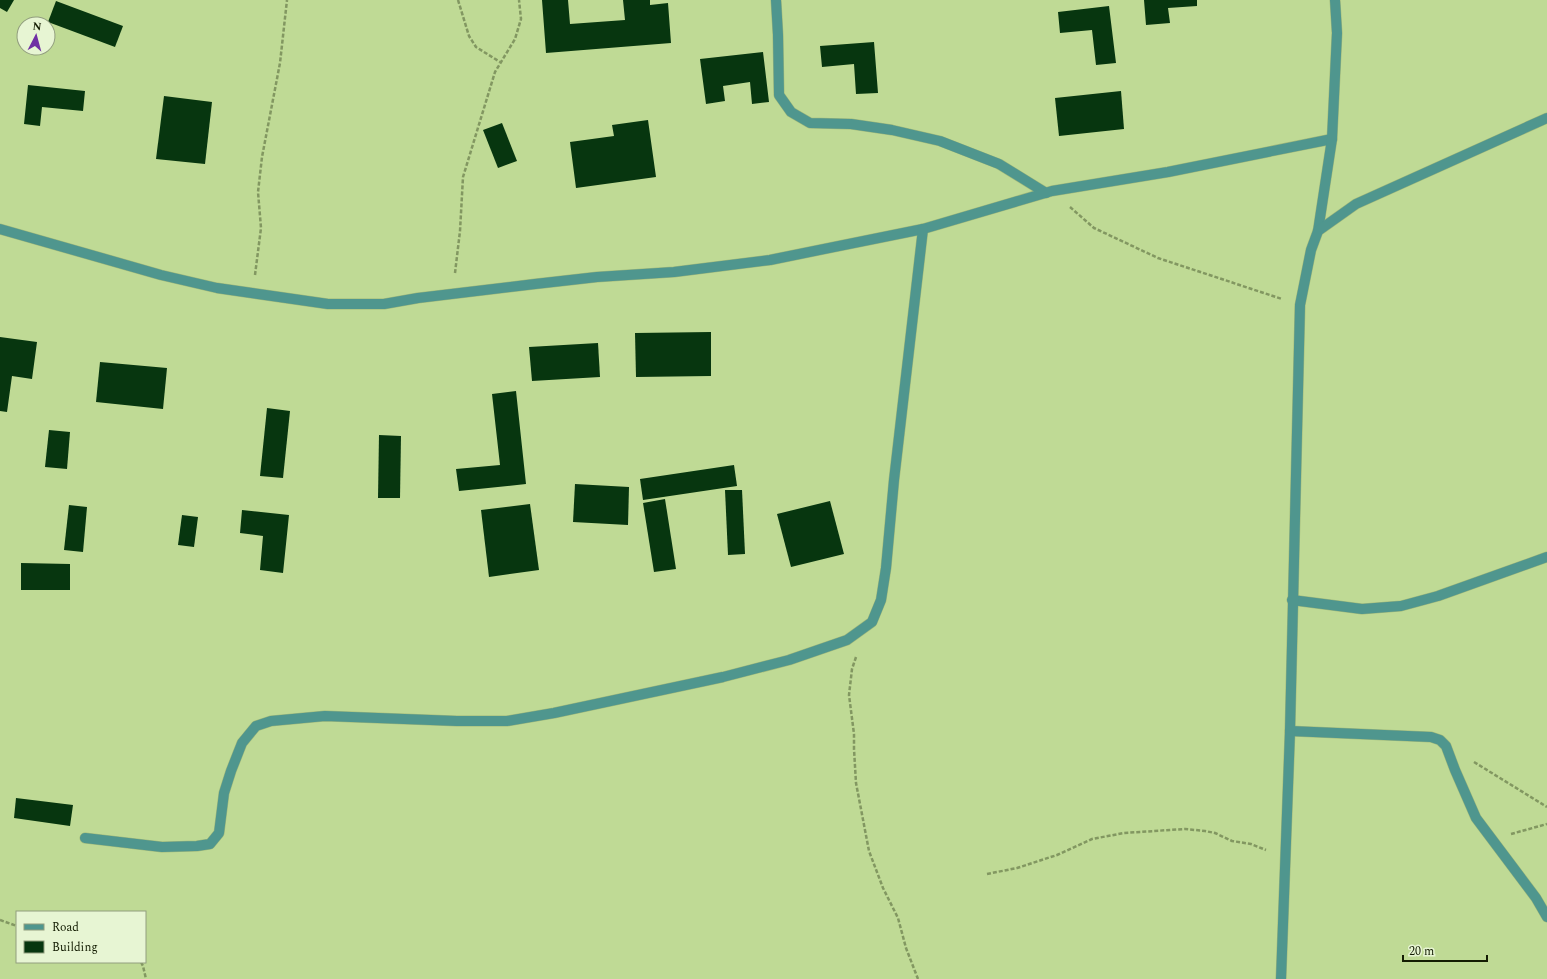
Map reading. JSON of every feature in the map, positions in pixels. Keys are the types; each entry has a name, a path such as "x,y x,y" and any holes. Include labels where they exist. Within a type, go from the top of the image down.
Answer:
{"street":[{"path":"776,0 779,95 791,112 810,123 851,124 892,130 940,141 999,164 1049,192"},
{"path":"1280,979 1290,731 1300,305 1311,250 1318,231 1332,140 1337,33 1335,0"},
{"path":"1318,231 1356,204 1547,118"},
{"path":"0,229 161,275 217,288 328,304 384,304 418,298 597,277 674,272 770,260 923,229 1049,192 1168,172 1332,140"},
{"path":"85,838 162,846 197,846 210,844 219,833 224,793 242,743 256,726 271,721 325,716 458,722 507,721 554,713 723,677 789,660 847,640 872,622 881,600 886,568 894,480 923,229"},
{"path":"1292,600 1362,609 1401,606 1438,596 1547,557"},
{"path":"1290,731 1432,737 1440,740 1446,746 1476,818 1536,898 1547,917"}],"path":[{"path":"252,293 261,228 258,192 262,156 280,63 287,0"},
{"path":"458,0 470,36 476,47 500,62"},
{"path":"453,294 464,177 495,72 515,39 521,19 519,0"},
{"path":"1049,192 1094,228 1158,258 1300,305"},
{"path":"857,654 852,669 849,695 854,734 856,783 869,851 898,918 906,948 918,979"},
{"path":"1446,746 1497,775 1547,807"},
{"path":"1492,840 1547,824"},
{"path":"987,874 1017,868 1058,855 1092,839 1124,833 1185,829 1215,833 1232,841 1251,844 1285,858"},
{"path":"0,920 16,926"},
{"path":"142,963 146,979"}],"building":[{"path":"0,0 14,0 7,12 0,8"},
{"path":"542,0 568,0 570,24 625,20 623,0 650,0 650,5 668,3 671,43 546,53"},
{"path":"1144,0 1197,0 1197,6 1168,8 1170,23 1146,25"},
{"path":"56,1 123,26 115,47 56,25 56,16 50,16"},
{"path":"1109,6 1116,63 1096,65 1092,30 1060,33 1058,12"},
{"path":"874,42 878,93 856,94 854,64 822,67 820,46"},
{"path":"763,52 769,102 752,104 750,82 723,86 725,101 706,104 700,59"},
{"path":"28,85 85,91 83,111 42,107 40,126 24,124"},
{"path":"1121,91 1124,129 1059,136 1055,98"},
{"path":"164,96 212,102 205,164 156,159"},
{"path":"648,120 656,177 576,188 570,142 614,136 612,125"},
{"path":"502,123 517,161 498,168 483,130"},
{"path":"711,332 711,376 636,377 635,333"},
{"path":"0,337 37,342 32,379 12,376 7,412 0,411"},
{"path":"598,343 600,377 532,381 529,347"},
{"path":"100,362 167,368 163,409 96,402"},
{"path":"516,391 526,484 459,491 456,469 500,465 492,394"},
{"path":"267,408 290,411 283,478 260,476"},
{"path":"49,430 70,432 67,469 45,467"},
{"path":"379,435 401,436 400,498 378,498"},
{"path":"734,465 737,486 643,500 640,479"},
{"path":"575,484 629,487 628,525 573,522"},
{"path":"725,490 742,490 745,554 728,555"},
{"path":"665,499 676,569 654,572 643,503"},
{"path":"830,501 844,554 791,567 777,514"},
{"path":"530,504 539,570 489,577 481,510"},
{"path":"69,505 87,507 83,552 64,550"},
{"path":"242,510 289,515 283,573 260,570 263,536 240,533"},
{"path":"182,515 198,517 194,547 178,545"},
{"path":"21,563 70,564 70,590 21,590"},
{"path":"16,798 73,805 70,826 14,818"}]}
